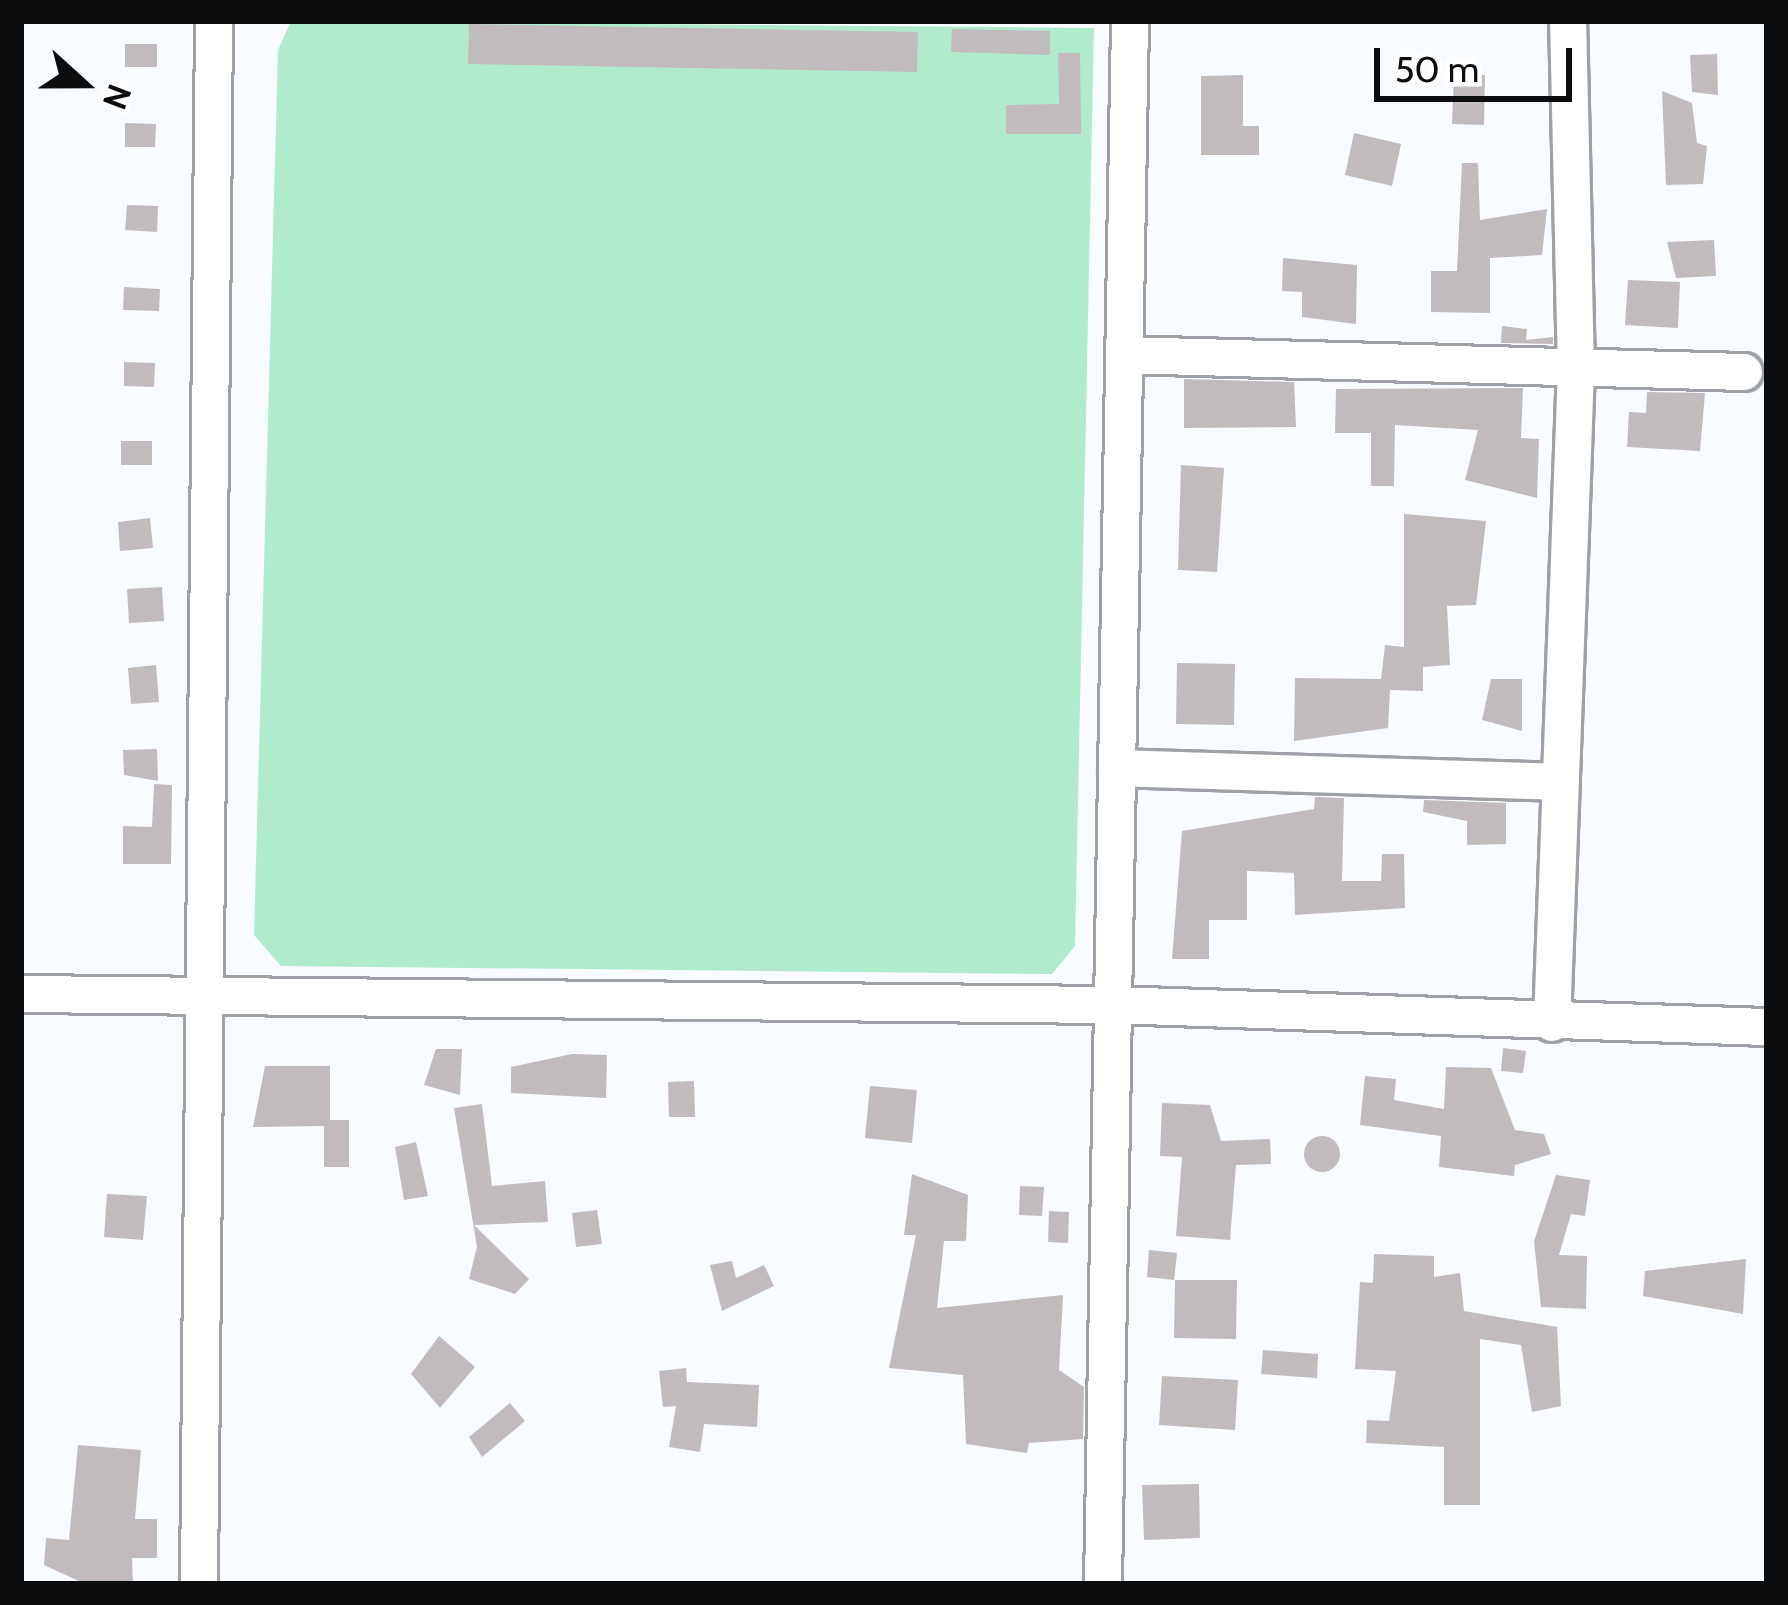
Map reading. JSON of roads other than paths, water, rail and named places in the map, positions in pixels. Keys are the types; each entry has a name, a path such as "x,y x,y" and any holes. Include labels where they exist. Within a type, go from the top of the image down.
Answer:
{"street":[{"path":"199,1584 210,996 214,21"},
{"path":"1102,1584 1130,21"},
{"path":"1552,1023 1576,370 1568,21"},
{"path":"1124,355 1744,372"},
{"path":"1117,768 1561,782"},
{"path":"21,994 1113,1005 1767,1027"}]}
